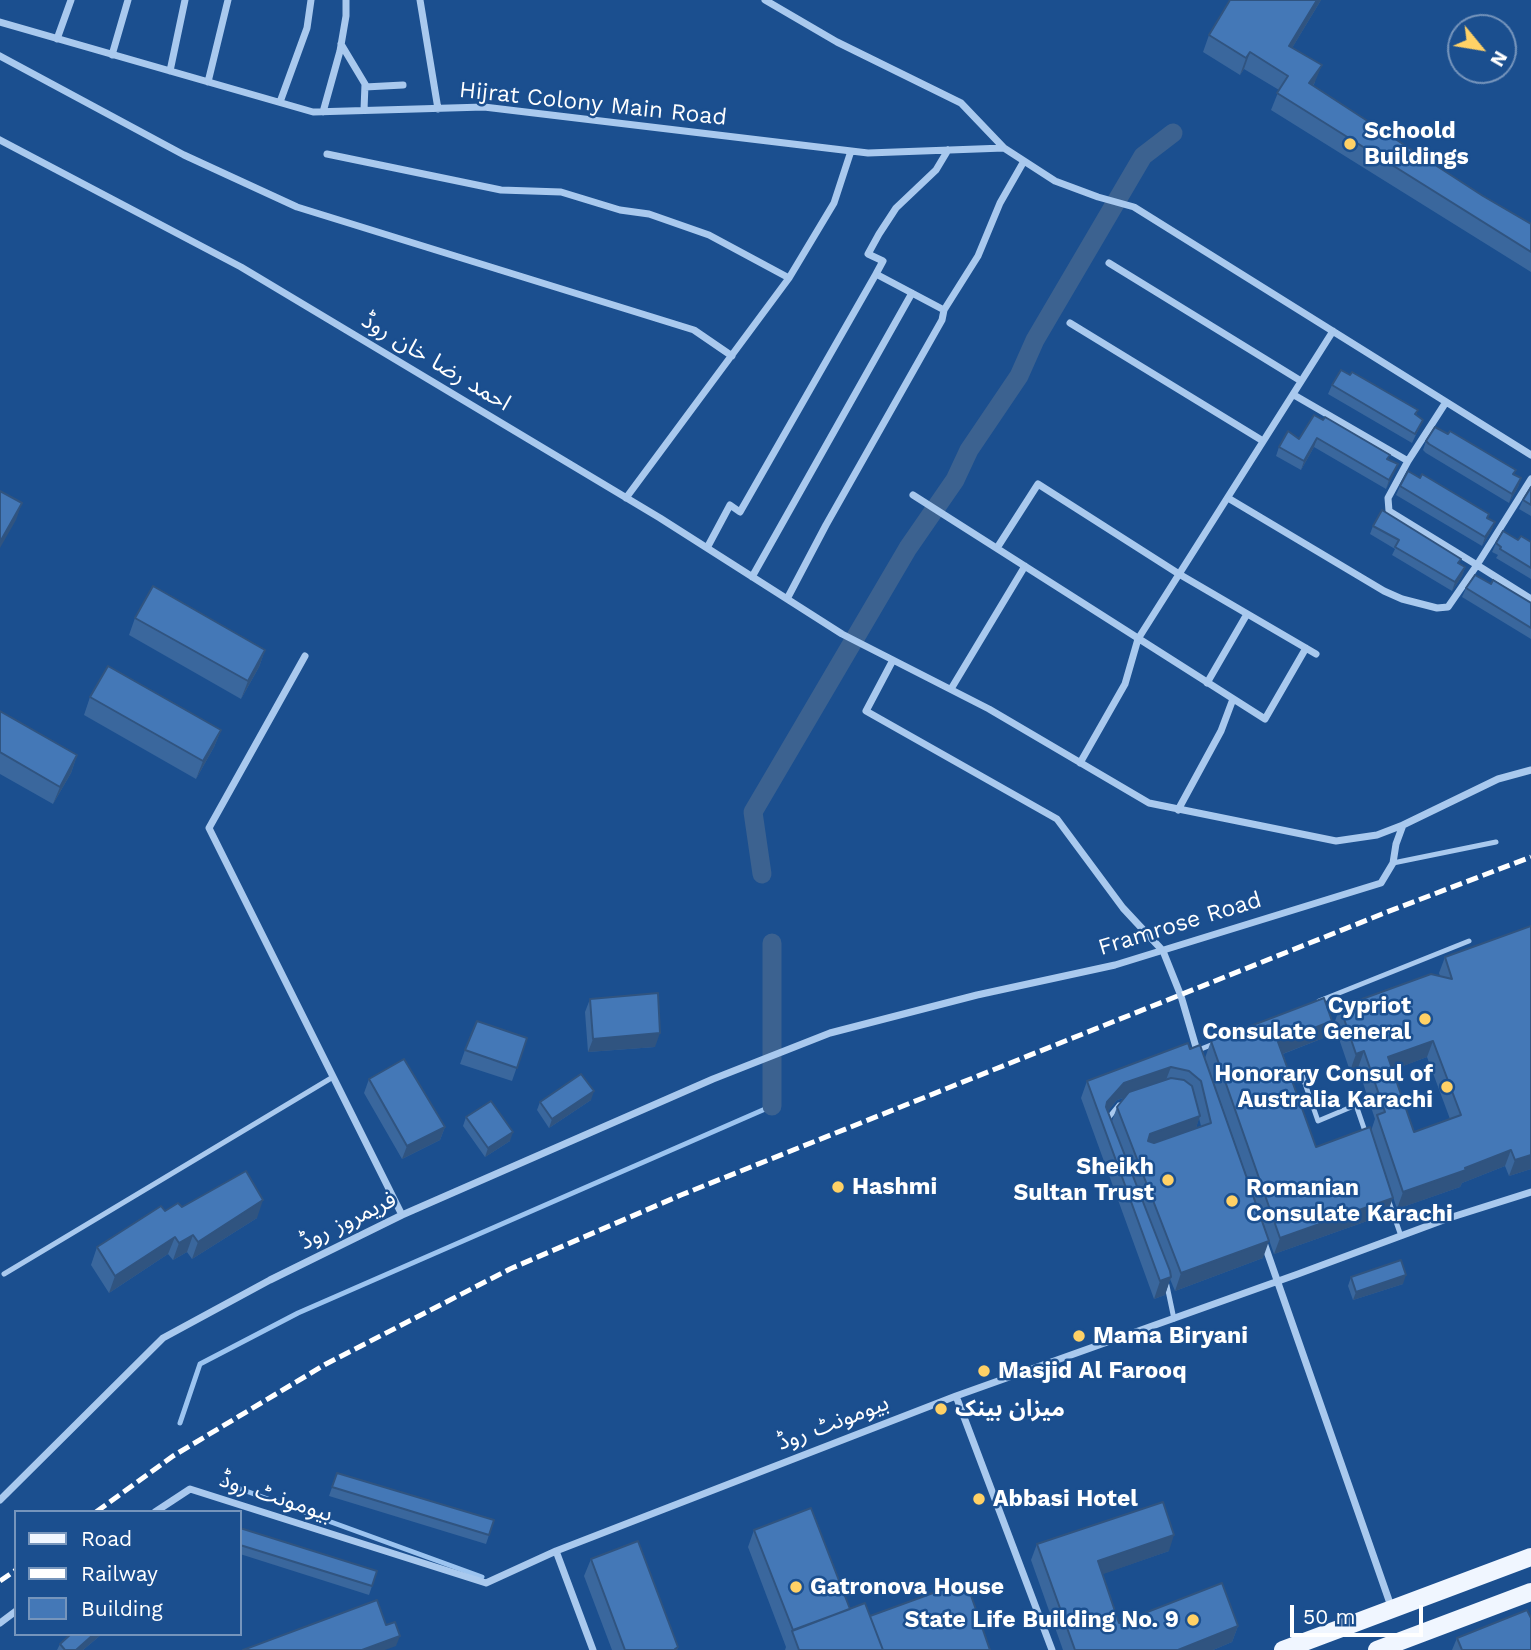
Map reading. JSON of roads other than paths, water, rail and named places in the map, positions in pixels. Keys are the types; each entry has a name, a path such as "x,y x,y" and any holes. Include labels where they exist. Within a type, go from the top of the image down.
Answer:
{"main road":[{"path":"1283,1650 1531,1557"},
{"path":"1377,1650 1530,1596"}],"street":[{"path":"57,39 71,0"},
{"path":"112,55 128,0"},
{"path":"170,71 185,0"},
{"path":"208,82 228,0"},
{"path":"280,102 304,38 311,0"},
{"path":"323,111 341,44 346,0"},
{"path":"420,0 438,109"},
{"path":"765,0 837,42 961,103 1004,148 1055,181 1134,207 1531,455"},
{"name":"Hijrat Colony Main Road","path":"0,22 313,112 484,107 868,153 1004,148"},
{"path":"341,44 365,87 364,110"},
{"path":"0,55 184,155 297,207 694,330 732,356"},
{"path":"365,87 403,85"},
{"name":"احمد رضا خان روڈ","path":"0,140 241,267 626,498 842,635 989,709 1149,803 1336,841 1377,835 1403,825"},
{"path":"707,548 730,505 740,512 876,274 883,261 868,254 879,234 897,208 936,170 948,150"},
{"path":"626,498 789,278 834,203 851,151"},
{"path":"327,154 501,190 561,192 620,210 649,214 709,235 789,278"},
{"path":"787,599 942,320 944,310 978,256 1000,203 1024,161"},
{"path":"1109,263 1301,381"},
{"path":"876,274 944,310"},
{"path":"752,577 912,293"},
{"path":"1070,323 1263,441"},
{"path":"1080,763 1125,684 1138,639 1333,331"},
{"path":"1294,395 1408,461"},
{"path":"1446,402 1388,498 1389,511 1531,599"},
{"path":"1228,498 1384,592 1437,608 1448,607 1531,479"},
{"path":"997,548 1038,484 1180,574 1316,654"},
{"path":"913,495 1265,719 1306,648"},
{"path":"951,689 1025,566"},
{"path":"1207,683 1247,614"},
{"path":"305,656 209,828 402,1215"},
{"path":"893,660 866,710 1057,819 1123,908 1163,951 1181,996 1201,1063"},
{"path":"1178,810 1221,731 1233,699"},
{"path":"1393,863 1403,825 1498,779 1531,770"},
{"name":"Framrose Road","path":"767,1057 856,1026 977,995 1115,965 1163,951 1381,883 1393,863"},
{"name":"فریمروز روڈ","path":"0,1500 163,1338 270,1280 402,1215 767,1057"},
{"name":"بیومونٹ روڈ","path":"158,1510 190,1489 299,1526 486,1583 556,1551 956,1396 1531,1192"},
{"path":"1260,1230 1392,1609"},
{"path":"956,1396 1052,1650"},
{"path":"556,1551 593,1650"}],"lane":[{"path":"1393,863 1496,842"},
{"path":"1313,1003 1469,941"},
{"path":"1183,1055 1222,1040"},
{"path":"1301,1072 1318,1121 1356,1105 1369,1144"},
{"path":"5,1274 333,1077"},
{"path":"1107,1132 1105,1123 1110,1114 1119,1105 1130,1101"},
{"path":"1388,1197 1401,1236"},
{"path":"1163,1276 1168,1287 1174,1319"}],"waterway":[{"path":"762,874 753,812 908,548 955,480 969,450 1019,376 1035,340 1143,156 1173,133"},
{"path":"772,943 772,1106"},
{"path":"180,1423 200,1364 298,1313 772,1106"},
{"path":"224,1483 482,1577"}],"railway":[{"path":"99,1510 173,1456 326,1364 510,1269 681,1195 1387,912 1531,857"},
{"path":"0,1581 14,1571"}],"place":[{"name":"Schoold Buildings","path":"1350,144"},
{"name":"Cypriot Consulate General","path":"1425,1019"},
{"name":"Honorary Consul of Australia Karachi","path":"1447,1087"},
{"name":"Sheikh Sultan Trust","path":"1168,1180"},
{"name":"Hashmi","path":"838,1187"},
{"name":"Romanian Consulate Karachi","path":"1232,1201"},
{"name":"Mama Biryani","path":"1079,1336"},
{"name":"Masjid Al Farooq","path":"984,1371"},
{"name":"میزان بینک","path":"941,1409"},
{"name":"Abbasi Hotel","path":"979,1499"},
{"name":"Gatronova House","path":"796,1587"},
{"name":"State Life Building No. 9","path":"1193,1620"}]}
